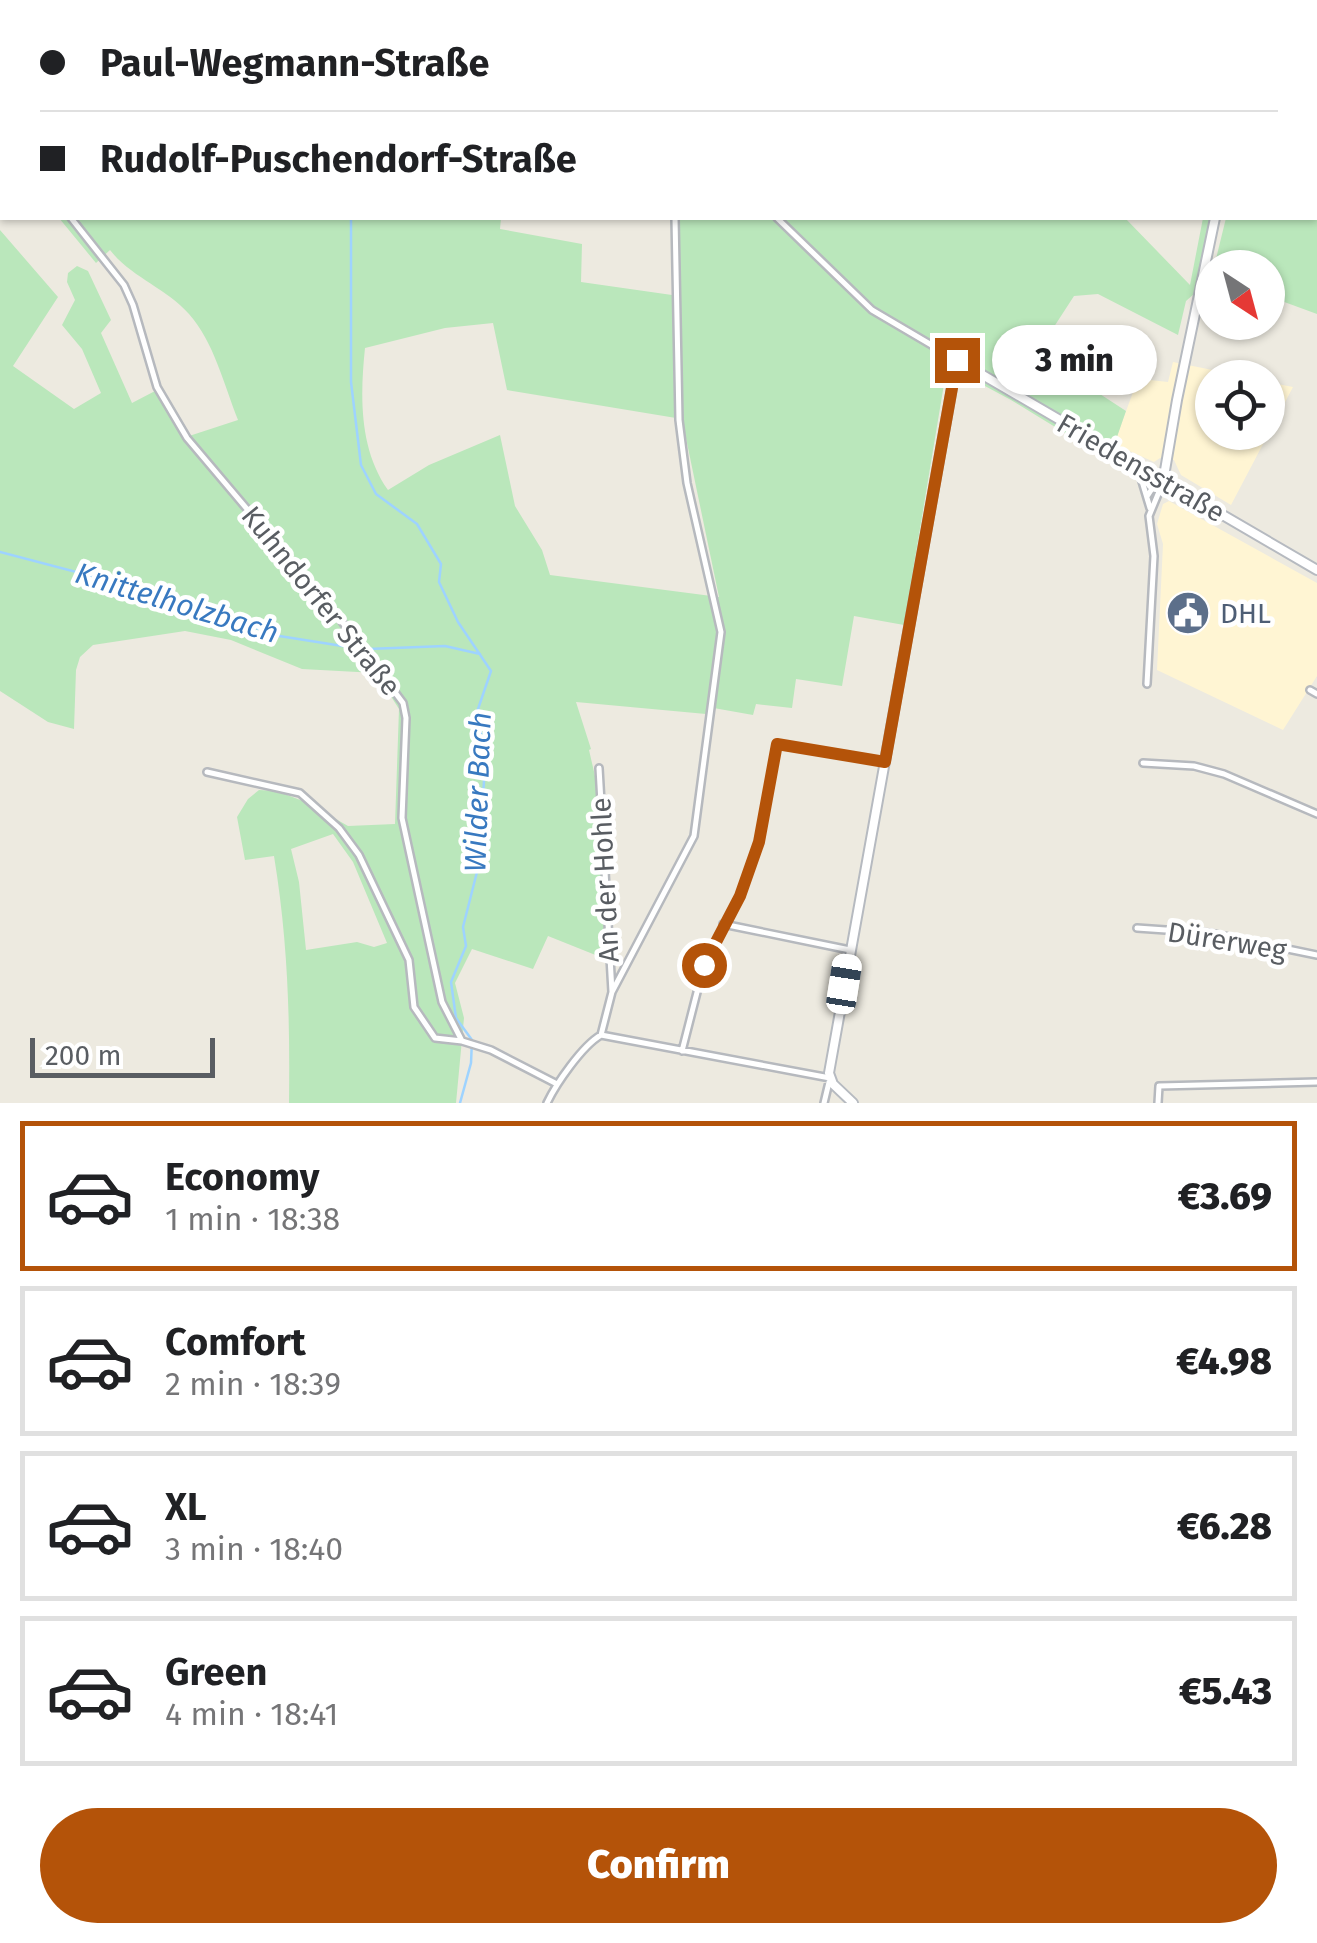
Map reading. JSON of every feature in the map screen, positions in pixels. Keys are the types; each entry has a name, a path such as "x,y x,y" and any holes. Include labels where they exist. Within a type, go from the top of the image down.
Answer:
{"street":[{"name":"Kuhndorfer Straße","path":"73,220 124,285 158,387 187,438 348,628 403,703 406,718 402,818 442,1002 468,1043"},
{"path":"547,1103 556,1084 590,1042 601,1035 612,992 694,836 721,632 688,482 679,420 675,220"},
{"name":"Friedensstraße","path":"780,220 872,310 1317,570"},
{"path":"1150,508 1163,482 1215,220"},
{"path":"824,1103 957,360"},
{"path":"1138,468 1148,496 1154,556 1147,684"},
{"path":"1148,496 1156,484 1163,482"},
{"path":"682,1051 700,975 740,896 759,842 777,744 885,762"},
{"path":"1143,763 1194,766 1224,774 1317,814"},
{"name":"An der Hohle","path":"599,768 612,992"},
{"path":"207,772 292,790 321,808 359,855 374,885 409,960 411,997 420,1020 434,1038 468,1043 556,1084"},
{"path":"723,924 850,950"},
{"name":"Dürerweg","path":"1137,928 1209,933 1317,955"},
{"path":"601,1035 830,1078 852,1103"},
{"path":"1158,1103 1158,1087 1317,1082"}],"shaded area":[{"path":"1173,362 1195,366 1195,450 1260,450 1231,505 1181,475 1174,460 1160,458 1154,462 1114,444 1136,384 1150,380 1168,382"},
{"path":"1285,385 1293,387 1285,402"},
{"path":"1169,501 1317,583 1317,676 1283,730 1157,670 1163,544 1157,524 1163,504"}],"green space":[{"path":"61,220 501,220 500,229 582,244 581,282 679,296 678,220 1127,220 1190,285 1195,259 1195,289 1186,301 1178,335 1098,294 1074,296 1037,353 1126,411 1109,460 944,364 946,372 904,625 854,616 842,686 796,679 792,708 756,704 753,715 708,707 706,714 576,702 595,776 608,960 548,936 533,969 472,949 455,983 464,1018 456,1103 289,1103 287,979 274,856 245,860 237,817 259,790 277,791 308,803 348,826 395,824 399,709 376,673 302,669 231,640 185,631 93,645 80,657 76,670 74,729 48,722 0,691 0,230 58,297 13,366 74,409 101,393 82,349 62,325 75,300 67,282 68,273 77,266 88,271 111,320 101,333 132,403 155,391 183,438 238,420 198,325 170,297 110,250 96,263","holes":["493,323 507,390 682,419 719,597 550,575 542,550 515,506 500,435 429,465 388,490 371,457 364,422 365,348 445,328","333,834 353,862 387,943 374,947 357,942 306,950 299,882 291,849"]},
{"path":"1203,220 1210,220 1203,250 1197,250"},
{"path":"1226,220 1317,220 1317,314 1285,302 1285,250 1218,250"}],"waterway":[{"name":"Wilder Bach","path":"351,220 351,382 361,465 376,494 417,524 441,564 439,582 458,622 491,671 478,709 485,765 483,797 472,819 478,868 463,927 466,946 451,982 456,1018 472,1040 471,1063 460,1103"},
{"name":"Knittelholzbach","path":"0,552 198,604 273,635 355,648"},
{"name":"Knittelholzbach","path":"368,649 445,646 480,654"}],"place":[{"name":"DHL","path":"1188,613"}],"route":[{"path":"704,965 740,896 759,842 777,744 885,762 957,360"}]}
